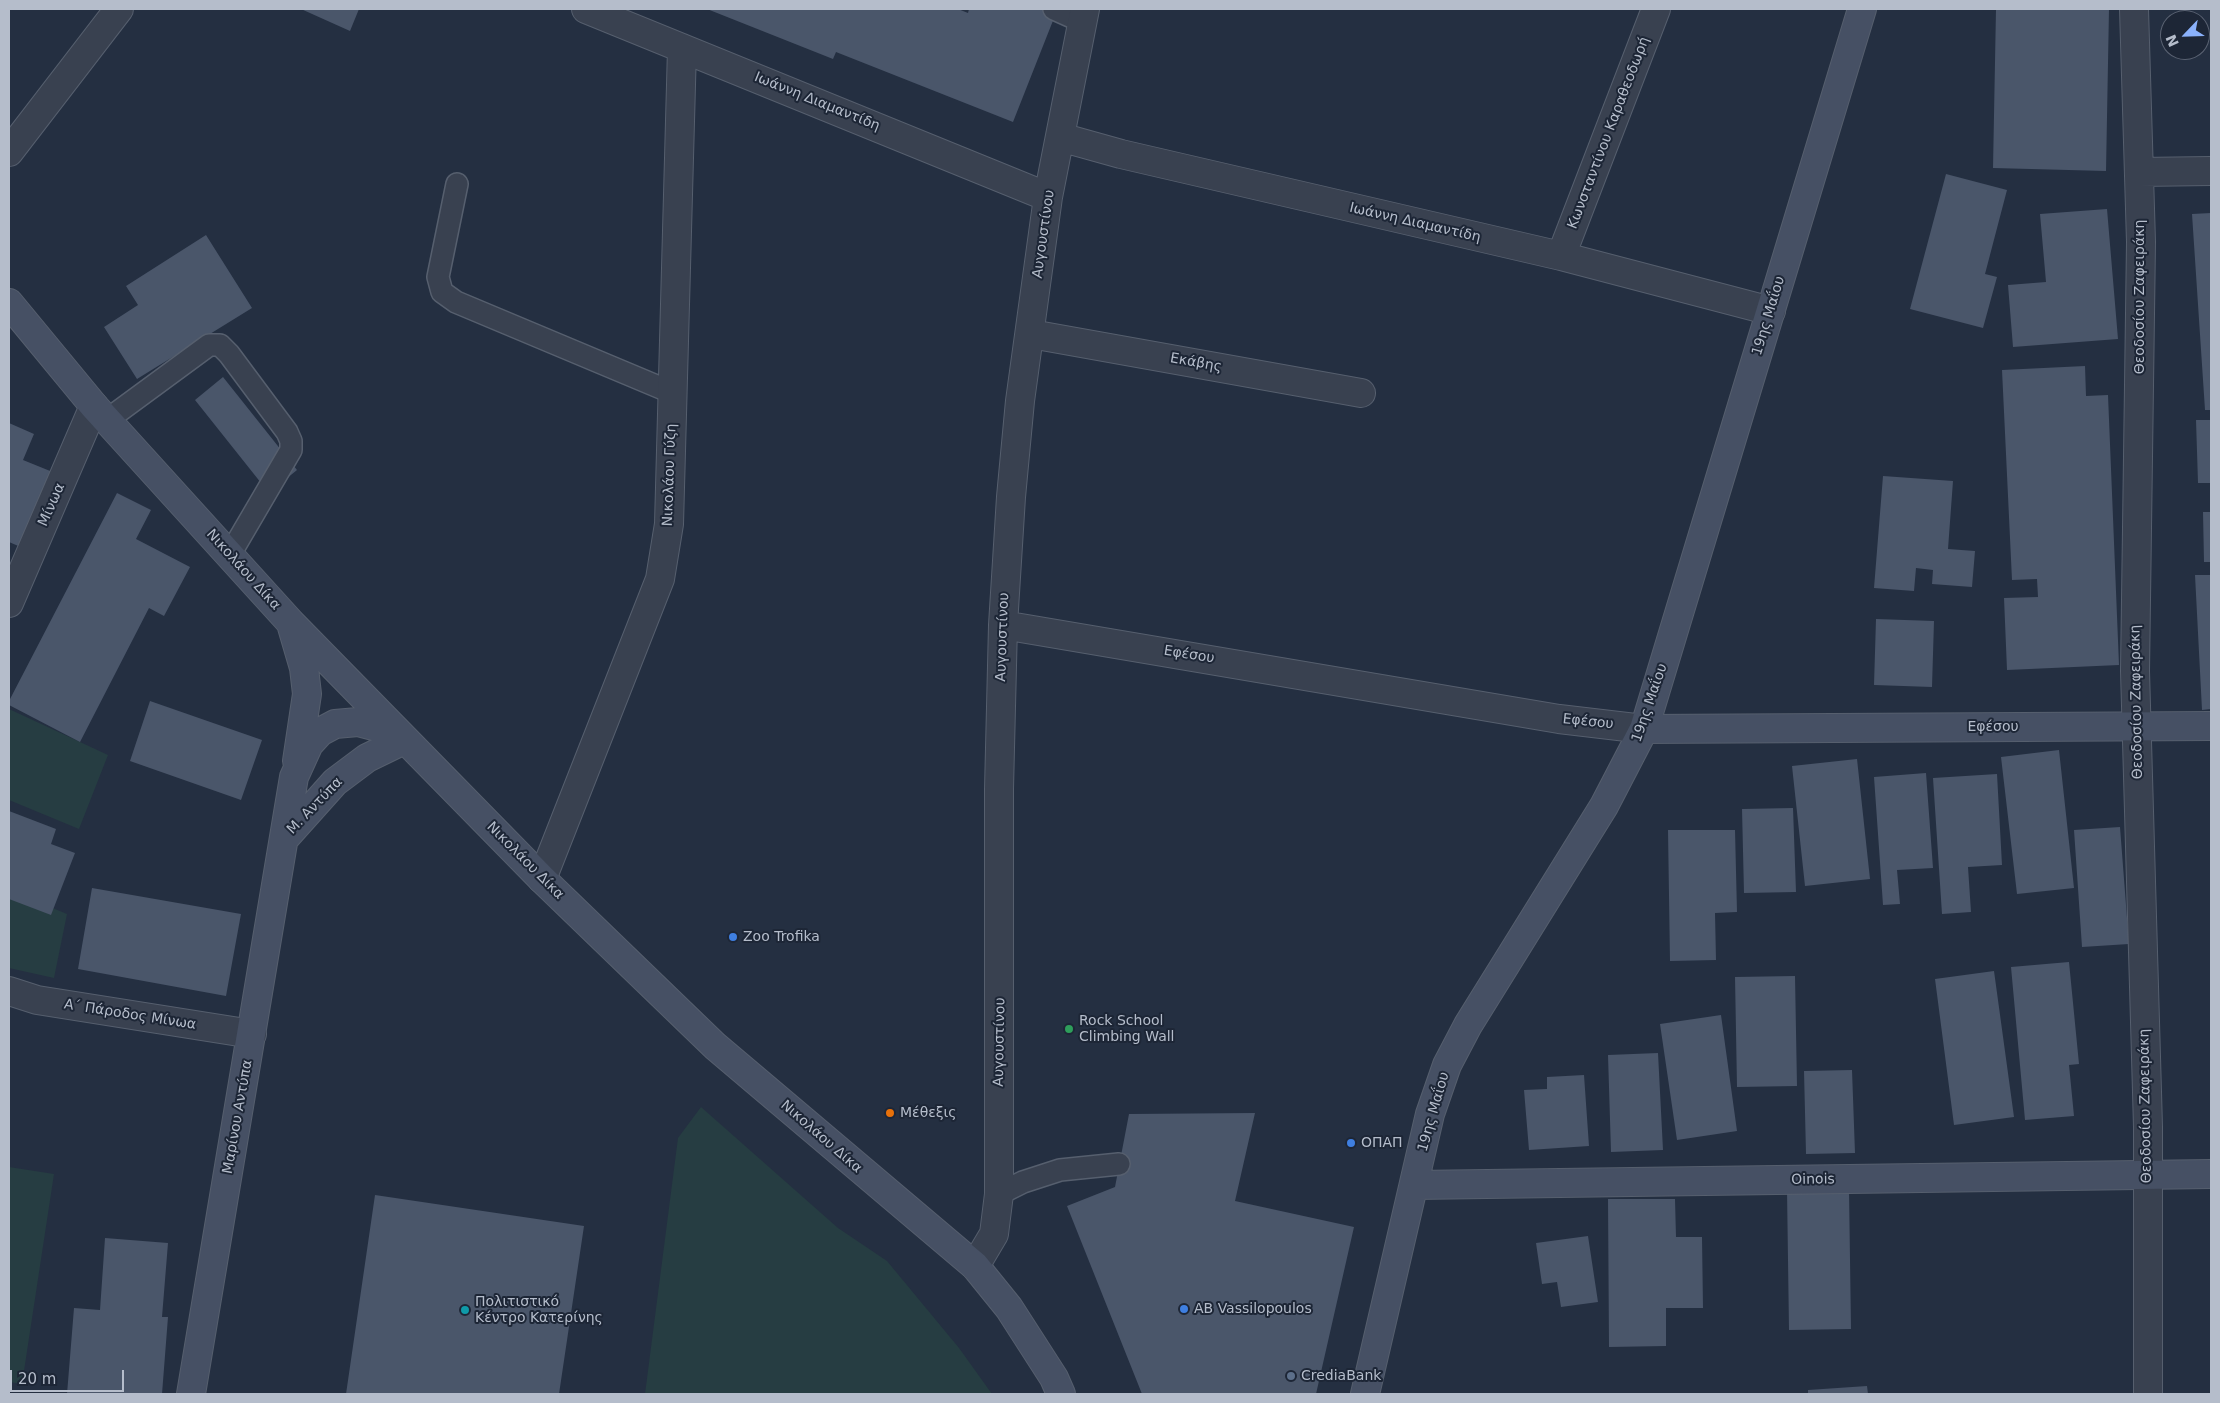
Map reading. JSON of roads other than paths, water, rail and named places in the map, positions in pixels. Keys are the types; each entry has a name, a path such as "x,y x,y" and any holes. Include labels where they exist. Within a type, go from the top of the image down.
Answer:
{"street":[{"path":"9,152 119,9"},
{"name":"Ιωάννη Διαμαντίδη","path":"586,9 1048,197"},
{"name":"Κωνσταντίνου Καραθεοδωρή","path":"1561,256 1656,9"},
{"name":"19ης Μαΐου","path":"1365,1394 1430,1114 1447,1066 1468,1025 1604,806 1644,729 1862,9"},
{"name":"Θεοδοσίου Ζαφειράκη","path":"2134,9 2141,242 2135,671 2148,1175 2148,1394"},
{"name":"Αυγουστίνου","path":"975,1266 994,1234 999,1194 999,789 1003,625 1011,497 1020,401 1048,197 1084,15"},
{"name":"Νικολάου Γύζη","path":"542,879 660,579 668,524 682,48"},
{"name":"Ιωάννη Διαμαντίδη","path":"1060,137 1121,154 1561,256 1771,311"},
{"path":"2139,172 2211,171"},
{"name":"Νικολάου Δίκα","path":"9,303 101,413 291,623 542,879 715,1046 975,1266 1009,1308 1054,1378 1061,1394"},
{"name":"Εκάβης","path":"1030,334 1362,393"},
{"name":"Μίνωα","path":"9,603 101,413"},
{"path":"291,623 304,668 308,694 294,777"},
{"name":"Εφέσου","path":"1003,625 1559,719 1644,729 2211,726"},
{"name":"Μ. Αντύπα","path":"284,839 294,777 309,744 320,732 335,724 358,722 380,728 404,740"},
{"name":"Μ. Αντύπα","path":"284,839 335,782 367,758 404,740"},
{"name":"Μαρίνου Αντύπα","path":"191,1394 284,839"},
{"name":"Α΄ Πάροδος Μίνωα","path":"9,991 37,1000 252,1034"},
{"name":"Oinois","path":"1415,1185 2211,1174"}],"lane":[{"path":"1054,9 1084,15"},
{"path":"457,184 438,277 442,292 456,302 673,393"},
{"path":"101,413 209,345 220,345 287,432 291,441 291,450 230,556"},
{"path":"999,1194 1024,1182 1060,1170 1119,1164"}],"place":[{"name":"Zoo Trofika","path":"733,937"},
{"name":"Rock School Climbing Wall","path":"1069,1029"},
{"name":"Μέθεξις","path":"890,1113"},
{"name":"ΟΠΑΠ","path":"1351,1143"},
{"name":"AB Vassilopoulos","path":"1184,1309"},
{"name":"Πολιτιστικό Κέντρο Κατερίνης","path":"465,1310"},
{"name":"CrediaBank","path":"1291,1376"}]}
